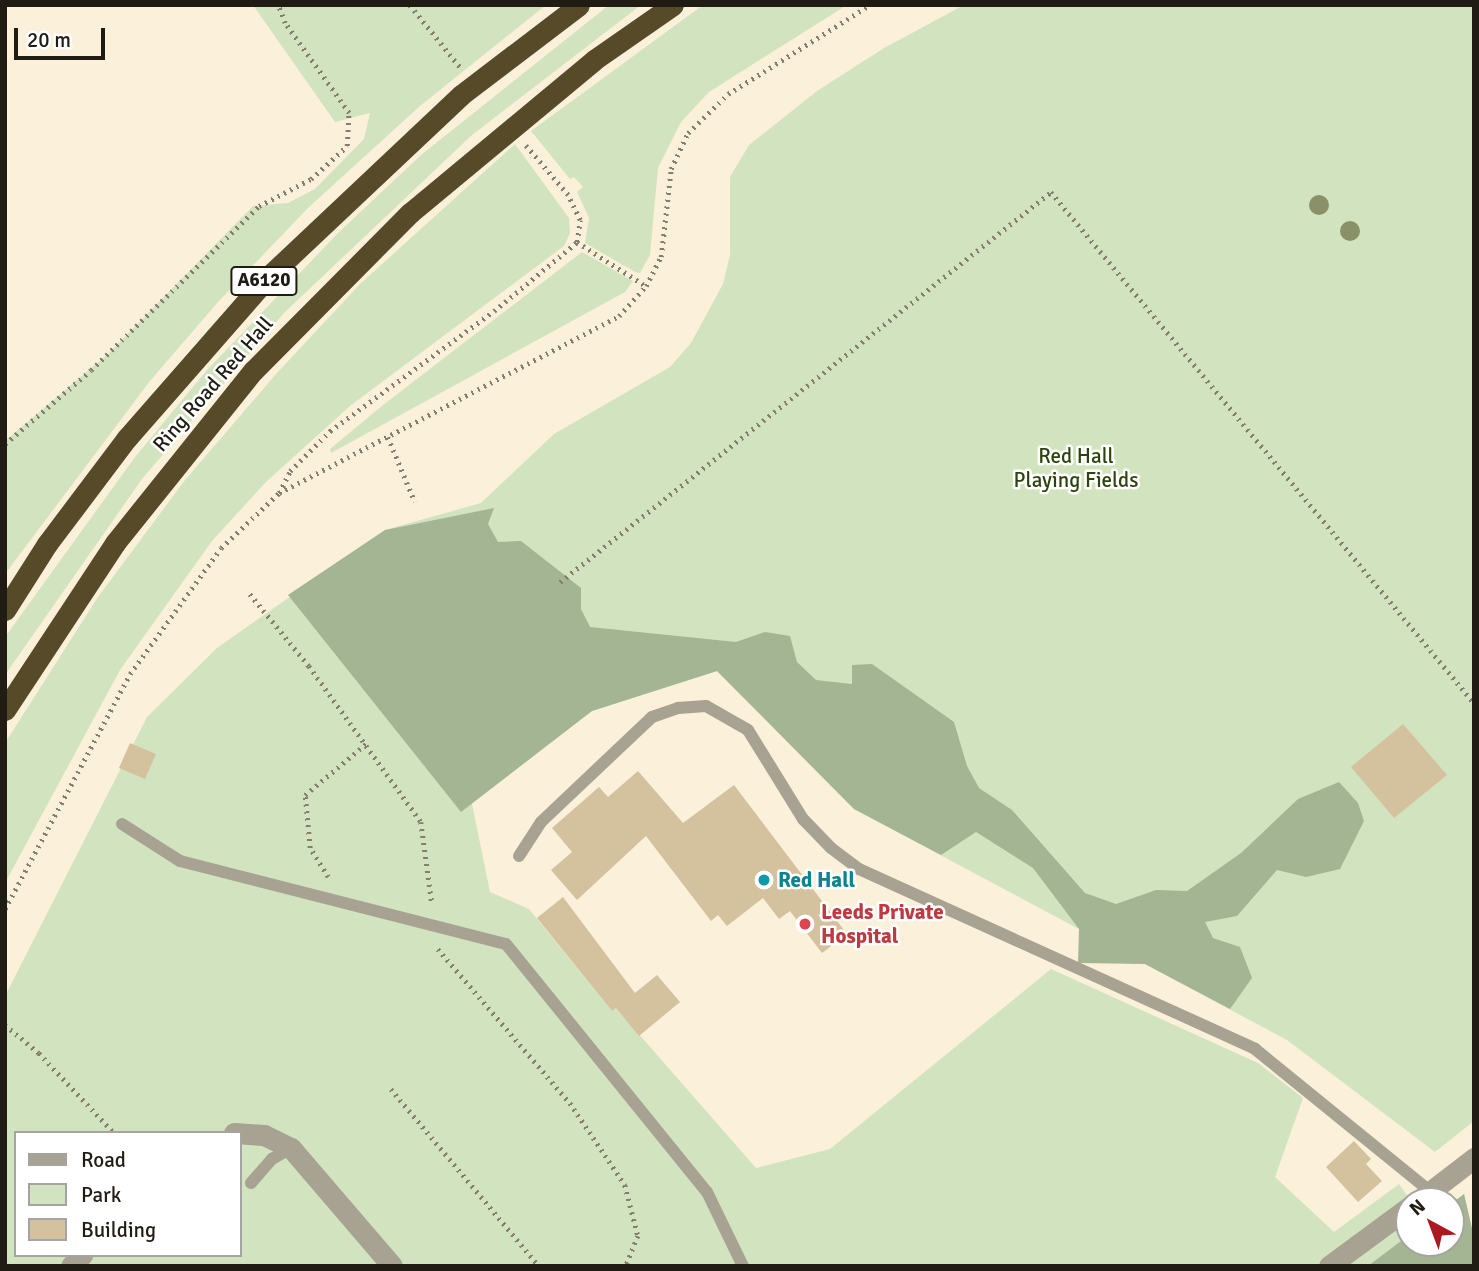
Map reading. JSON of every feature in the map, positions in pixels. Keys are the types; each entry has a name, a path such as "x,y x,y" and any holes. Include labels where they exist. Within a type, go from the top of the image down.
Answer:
{"highway":[{"name":"Ring Road Red Hall","path":"5,610 47,544 127,438 268,276 461,95 579,5"},
{"name":"Ring Road Red Hall","path":"5,710 115,543 262,362 410,213 584,68 673,5"}],"street":[{"path":"242,1134 264,1135 291,1148 392,1266"},
{"path":"1436,1187 1474,1158"},
{"path":"1329,1266 1395,1218"}],"lane":[{"path":"519,856 541,822 652,717 678,708 706,706 748,730 803,819 831,848 859,869 1255,1049 1414,1187"},
{"path":"122,824 180,861 506,944 707,1192 743,1266"},
{"path":"251,1183 272,1159 291,1148"}],"path":[{"path":"5,444 91,370 259,206 311,179 347,146 349,113 303,52 278,5"},
{"path":"410,5 429,30"},
{"path":"5,909 105,718 158,630 221,548 279,494 619,316 646,286 661,257 671,169 688,134 727,94 870,5"},
{"path":"559,582 1051,192 1474,703"},
{"path":"279,494 290,471 330,431 494,310 577,242 580,220 568,195"},
{"path":"577,242 646,286"},
{"path":"388,437 415,502"},
{"path":"250,594 367,744 421,822 430,875 434,944 453,970 570,1103 625,1185 638,1236 626,1266"},
{"path":"361,908 330,880 310,848 306,795 367,744"},
{"path":"5,1025 39,1052 112,1131"},
{"path":"391,1089 539,1266"}],"green space":[{"path":"253,5 546,5 420,106 308,208 218,302 150,381 5,574 5,441 109,353 253,206 288,203 315,189 364,139 370,113 335,122"},
{"path":"609,5 641,5 472,135 284,313 142,479 5,675 5,637 135,457 207,370 338,233 421,155"},
{"path":"703,5 847,5 709,92 681,122 658,168 650,255 640,273 635,272 585,243 589,218 577,192 583,187 574,177 570,179 531,131"},
{"name":"Red Hall Playing Fields","path":"964,5 1474,5 1474,1121 1435,1152 1287,1040 854,809 717,671 592,711 470,794 490,892 529,909 612,1011 616,1008 756,1168 830,1149 1051,969 1258,1063 1303,1098 1275,1177 1334,1232 1399,1184 1401,1187 1395,1187 1395,1257 1465,1257 1465,1198 1474,1237 1474,1266 5,1266 5,996 147,717 217,648 385,530 481,503 554,434 670,367 691,343 723,284 730,255 730,177 749,145 817,91 884,48"},
{"path":"515,144 569,218 570,233 564,246 350,406 266,482 212,541 120,670 5,883 5,743 98,597 185,480 276,374 361,283"},
{"path":"582,252 633,281 625,292 331,453 330,449 383,405"},
{"path":"494,508 488,524 498,542 521,541 581,588 581,609 590,627 736,642 765,632 790,636 797,662 816,680 852,684 852,665 872,664 954,722 967,766 979,788 1012,810 1085,893 1116,904 1156,890 1187,891 1241,853 1298,799 1339,782 1358,803 1364,821 1340,869 1306,877 1277,870 1237,916 1205,922 1213,938 1240,947 1252,978 1230,1009 1145,964 1078,963 1079,929 1033,868 976,832 941,855 854,809 717,671 592,711 461,812 288,595 385,530"},
{"path":"1465,1198 1474,1237 1474,1266 1368,1266 1395,1246 1395,1257 1465,1257"}],"building":[{"path":"1403,724 1447,775 1394,818 1351,767"},
{"path":"130,743 156,754 145,779 119,768"},
{"path":"638,771 683,823 734,785 847,934 822,953 790,911 779,919 763,898 727,926 718,915 711,921 646,836 577,900 551,870 572,852 552,828 599,787 608,797"},
{"path":"563,897 635,993 657,975 680,1002 639,1036 616,1008 612,1011 537,918"},
{"path":"1354,1141 1371,1159 1366,1164 1382,1181 1358,1202 1326,1167"}],"place":[{"name":"Red Hall","path":"764,880"},
{"name":"Leeds Private Hospital","path":"805,924"}]}
